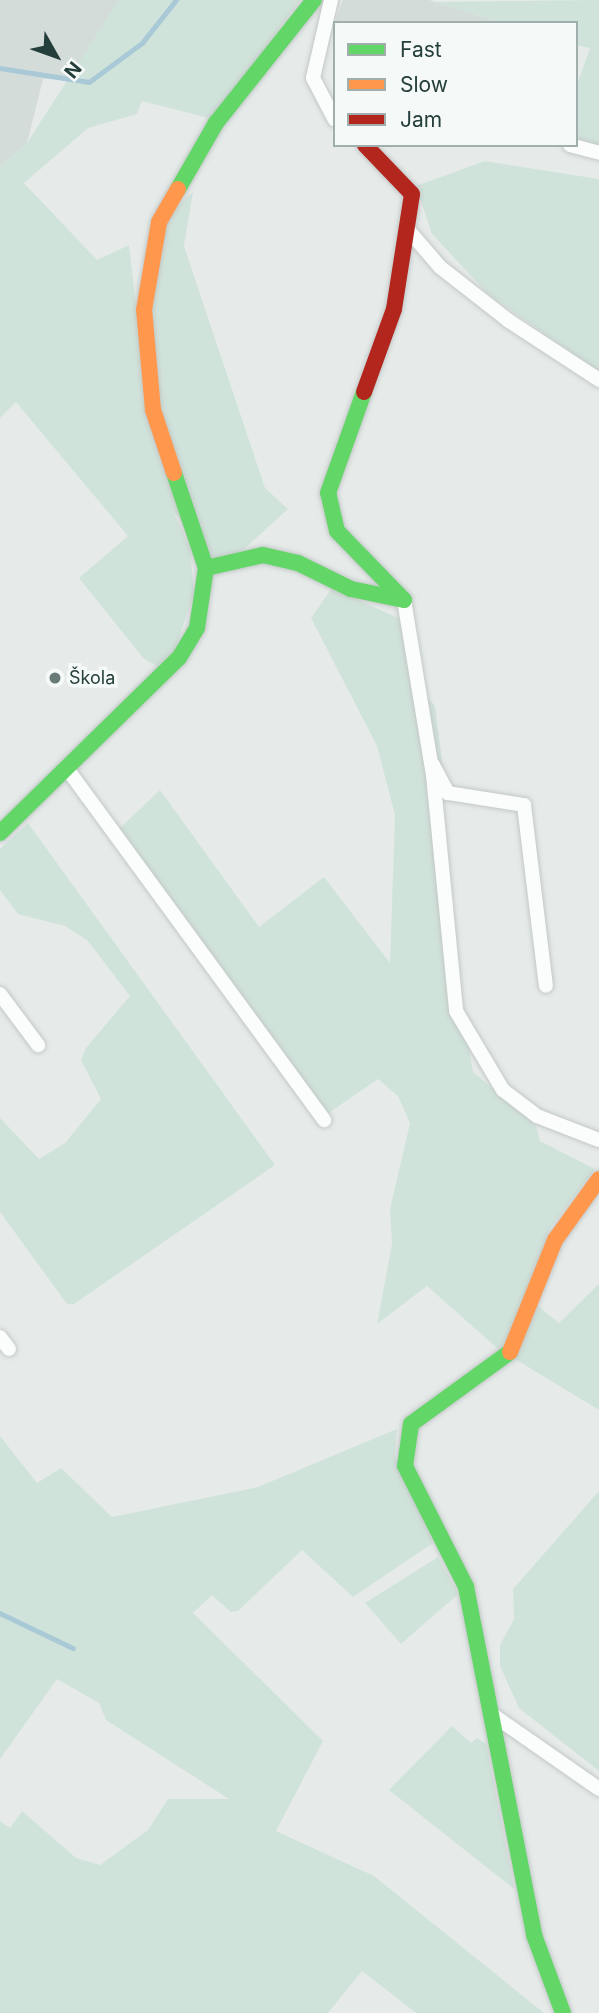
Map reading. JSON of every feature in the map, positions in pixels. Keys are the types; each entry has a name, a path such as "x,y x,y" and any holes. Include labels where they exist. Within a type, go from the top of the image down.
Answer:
{"street":[{"path":"0,833 179,658 197,628 206,568 153,410 144,310 159,222 216,123 314,0"},
{"path":"331,0 328,39 313,78 333,116"},
{"path":"367,147 412,194 410,232 394,309 328,494 337,531 404,600 431,761 456,1011 503,1090 537,1116 599,1140"},
{"path":"577,147 599,153"},
{"path":"410,232 440,267 499,314 599,380"},
{"path":"206,568 263,555 298,563 351,589 404,600"},
{"path":"431,761 448,793 523,805 546,986"},
{"path":"68,769 324,1120"},
{"path":"0,994 38,1045"},
{"path":"563,2013 534,1935 466,1587 405,1466 404,1446 411,1424 509,1356 555,1240 599,1178"},
{"path":"0,1337 9,1349"},
{"path":"490,1713 599,1789"}],"shaded area":[{"path":"0,0 174,0 90,77 43,79 27,143 0,167"},
{"path":"343,0 429,0 497,21 336,21"}],"green space":[{"path":"119,0 300,0 213,119 142,101 137,114 88,128 24,183 97,260 129,245 136,305 172,211 193,192 184,246 265,488 288,509 243,550 211,561 199,536 174,513 190,549 194,593 175,650 157,666 144,659 79,578 128,536 16,402 0,418 0,167 27,143"},
{"path":"599,0 599,148 578,142 578,81 590,48 578,45 578,21 496,21 434,2"},
{"path":"485,161 599,179 599,372 488,294 432,234 416,186"},
{"path":"332,588 405,621 420,690 435,706 443,768 427,796 473,1072 536,1126 540,1141 595,1169 550,1228 527,1297 559,1323 599,1284 599,1410 497,1348 427,1286 377,1324 392,1244 390,1209 410,1123 398,1096 378,1079 330,1112 321,1111 119,829 160,790 259,927 324,877 390,963 395,815 377,746 311,618"},
{"path":"28,823 275,1165 74,1304 67,1304 0,1212 0,1118 39,1159 65,1143 101,1099 81,1060 86,1048 130,996 87,940 65,926 18,914 0,890 0,849"},
{"path":"397,1429 395,1455 433,1543 353,1597 302,1550 238,1611 231,1612 212,1595 193,1613 323,1741 276,1831 374,1876 544,2013 416,2013 362,1971 328,2013 0,2013 0,1821 10,1828 22,1811 76,1858 100,1865 148,1830 168,1799 229,1799 106,1720 99,1703 57,1679 0,1759 0,1436 37,1483 61,1468 112,1517 258,1487"},
{"path":"599,1491 599,1771 519,1708 500,1666 500,1645 514,1619 513,1589"},
{"path":"438,1557 458,1594 401,1644 365,1603"},
{"path":"452,1726 471,1743 477,1738 486,1744 514,1889 389,1790"}],"waterway":[{"path":"0,68 89,82 142,43 176,0"},
{"path":"0,1613 73,1648"}],"traffic: fast":[{"path":"178,189 216,123 314,0"},
{"path":"206,568 263,555 298,563 351,589 404,600 337,531 328,493 364,392"},
{"path":"0,833 179,658 197,628 206,568 174,473"},
{"path":"510,1352 411,1424 405,1466 466,1587 534,1935 563,2013"}],"traffic: slow":[{"path":"174,473 153,410 144,310 159,222 178,189"},
{"path":"510,1352 555,1240 599,1179"}],"traffic: jam":[{"path":"364,392 394,309 412,194 367,147"}],"place":[{"name":"Škola","path":"55,678"}]}
